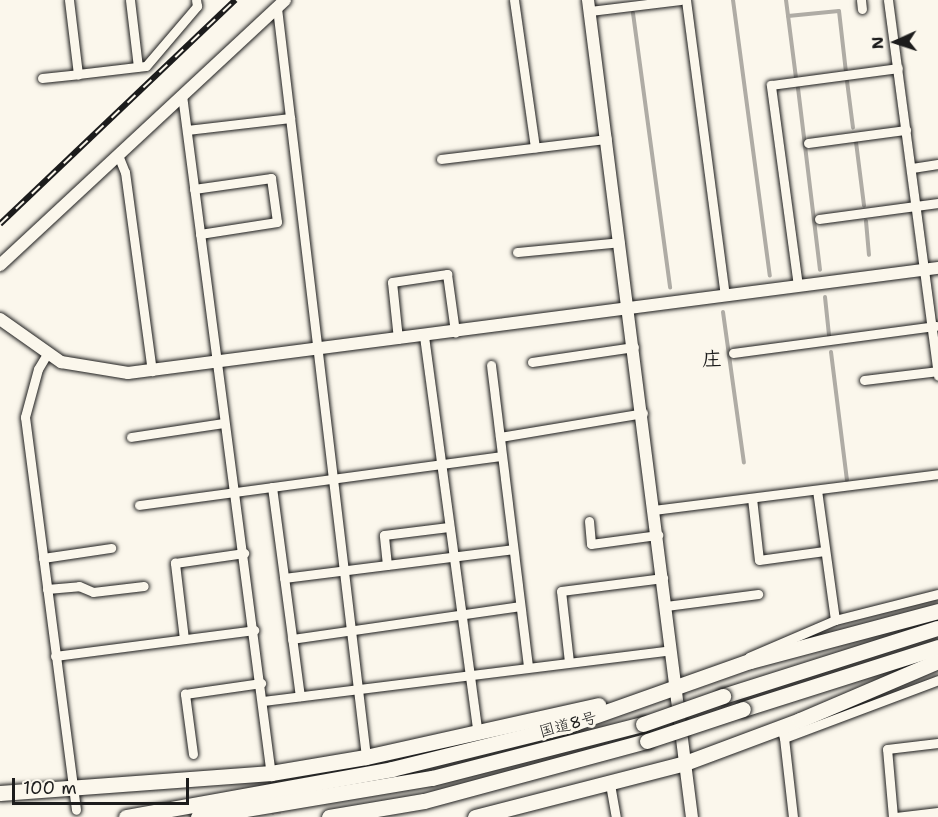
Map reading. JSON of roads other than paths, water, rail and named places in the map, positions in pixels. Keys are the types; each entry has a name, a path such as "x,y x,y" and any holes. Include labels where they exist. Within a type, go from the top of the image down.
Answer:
{"highway":[{"path":"126,817 392,769 566,726 749,661 938,611"},
{"name":"国道8号","path":"198,817 432,778 643,724 723,696 938,628"},
{"path":"329,817 423,801 647,741 938,647"},
{"path":"475,817 543,802 783,733 938,661"},
{"path":"0,793 271,775 478,734 615,702 628,703"},
{"path":"522,817 543,802"}],"street":[{"path":"69,0 78,74"},
{"path":"130,0 138,67"},
{"path":"42,78 146,66 196,6 196,0"},
{"path":"514,0 535,148"},
{"path":"680,0 589,5 643,413 692,817"},
{"path":"686,0 725,295"},
{"path":"888,0 917,207 932,269 938,376"},
{"path":"0,265 281,4"},
{"path":"281,4 290,118 366,757"},
{"path":"798,286 771,86 898,68"},
{"path":"182,95 231,484 236,492 244,553 271,775"},
{"path":"187,130 290,118"},
{"path":"808,144 906,130"},
{"path":"441,159 607,139"},
{"path":"118,155 126,172 152,371"},
{"path":"912,168 938,164"},
{"path":"194,189 271,178 277,222 200,234"},
{"path":"819,219 938,203"},
{"path":"517,252 620,242"},
{"path":"0,319 47,354 94,370 152,371 932,269"},
{"path":"398,339 392,282 447,274 454,332"},
{"path":"733,353 935,326"},
{"path":"424,336 478,734"},
{"path":"532,362 634,347"},
{"path":"47,354 25,408 76,810"},
{"path":"491,365 500,437 500,456 528,667"},
{"path":"864,380 938,371"},
{"path":"500,437 643,413"},
{"path":"132,437 224,423"},
{"path":"139,505 500,456"},
{"path":"654,510 938,474"},
{"path":"272,487 300,696"},
{"path":"817,490 835,620"},
{"path":"752,498 759,560 824,551"},
{"path":"589,521 591,544 658,535"},
{"path":"387,565 384,535 449,527"},
{"path":"43,558 111,548"},
{"path":"284,578 512,549"},
{"path":"184,639 175,563 244,553"},
{"path":"569,662 561,591 663,578"},
{"path":"47,589 79,586 93,592 144,586"},
{"path":"666,606 758,594"},
{"path":"749,661 748,655 835,620 938,594"},
{"path":"292,639 520,606"},
{"path":"55,656 254,630"},
{"path":"263,701 671,650"},
{"path":"794,817 783,733 938,680"},
{"path":"193,754 185,694 261,683"},
{"path":"938,742 887,749 894,817 938,812"},
{"path":"610,783 616,817"}],"waterway":[{"path":"733,0 770,276"},
{"path":"786,0 796,78"},
{"path":"788,16 839,11 846,72"},
{"path":"633,13 670,288"},
{"path":"847,81 853,128"},
{"path":"798,88 820,270"},
{"path":"856,142 864,205"},
{"path":"866,221 869,255"},
{"path":"825,297 829,336"},
{"path":"723,312 744,463"},
{"path":"831,352 847,480"}],"tunnel":[{"path":"272,778 277,817"}],"railway":[{"path":"0,224 235,0"}],"district":[{"name":"庄","path":"712,359"}]}
